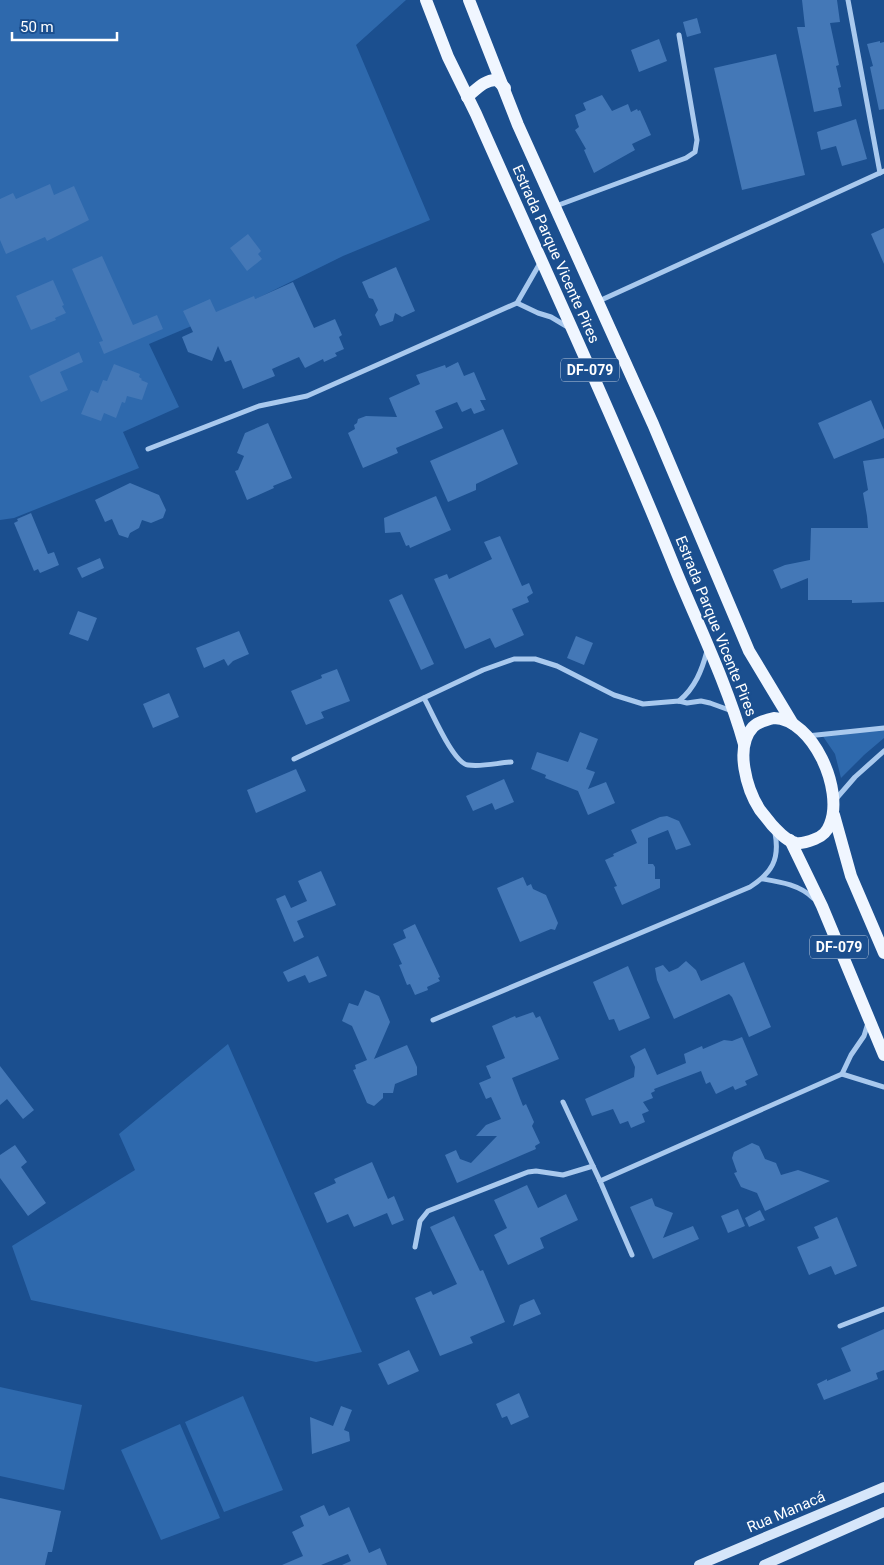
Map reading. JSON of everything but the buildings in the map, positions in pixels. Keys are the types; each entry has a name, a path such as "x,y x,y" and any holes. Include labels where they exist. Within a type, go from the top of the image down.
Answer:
{"main road":[{"name":"Estrada Parque Vicente Pires","path":"426,0 448,57 541,260 645,495 735,712 744,744"},
{"name":"Estrada Parque Vicente Pires","path":"469,0 518,124 653,424 749,651 792,724"},
{"path":"467,97 484,83 492,80 497,80 505,88"},
{"name":"DF-079","path":"884,953 851,876 834,815 834,800 824,762 807,736 783,718 774,718 762,722 752,728 744,744 743,751 749,787 760,810 774,827 790,840 822,906 884,1055"},
{"path":"790,840 797,844 821,836 828,831 834,815"}],"street":[{"path":"598,301 882,172 848,0"},
{"path":"556,206 686,158 695,152 697,140 679,35"},
{"path":"148,449 258,406 308,396 517,303 539,267 541,260"},
{"path":"517,303 563,323 573,333"},
{"path":"679,700 694,685 708,648"},
{"path":"294,758 505,661 523,658 535,659 557,666 614,695 643,704 679,700 687,703 710,703 735,712"},
{"path":"424,698 453,753 460,762 467,765 511,762"},
{"path":"807,736 884,728"},
{"path":"834,800 855,777 884,751"},
{"path":"433,1020 750,887 763,879 771,869 778,847 774,827"},
{"path":"763,879 787,884 806,891 822,906"},
{"path":"842,1074 851,1055 864,1036 868,1017"},
{"path":"600,1181 842,1074 884,1086"},
{"path":"563,1102 632,1255"},
{"path":"414,1247 420,1221 428,1211 528,1172 536,1171 563,1175 593,1166"},
{"path":"840,1326 884,1309"},
{"name":"Rua Manacá","path":"699,1565 884,1488"},
{"path":"764,1565 884,1512"}],"shaded area":[{"path":"0,0 406,0 356,45 430,220 343,256 258,298 149,344 179,407 123,432 139,468 14,518 0,520"},
{"path":"884,729 884,738 841,778 835,754 822,735"},
{"path":"228,1044 362,1352 316,1362 31,1300 12,1246 135,1170 119,1134"},
{"path":"0,1387 82,1405 64,1490 0,1476"},
{"path":"243,1396 283,1490 224,1512 185,1422"},
{"path":"180,1424 220,1518 161,1540 121,1450"}]}
